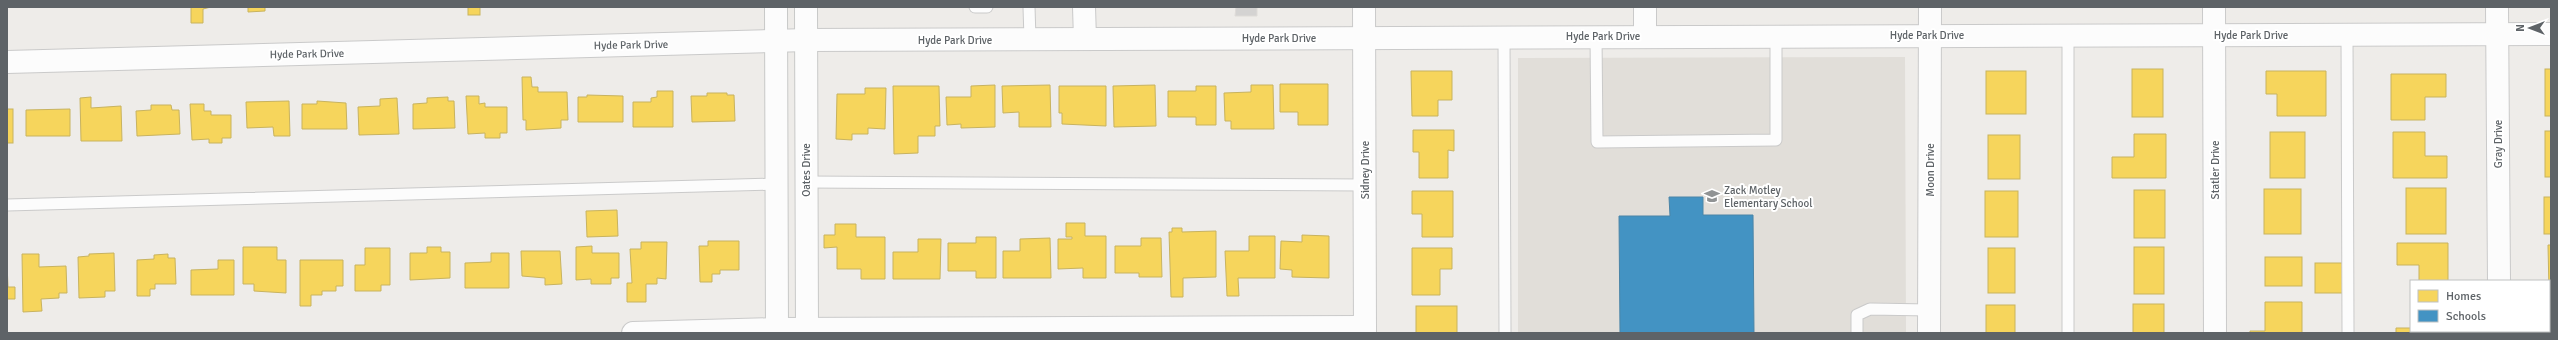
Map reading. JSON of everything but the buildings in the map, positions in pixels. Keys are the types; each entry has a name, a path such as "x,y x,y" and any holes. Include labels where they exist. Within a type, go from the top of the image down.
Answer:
{"street":[{"path":"776,7 777,331"},
{"name":"Oates Drive","path":"806,7 807,332"},
{"path":"1084,7 1085,39"},
{"name":"Sidney Drive","path":"1364,7 1365,330"},
{"path":"1645,7 1645,36"},
{"name":"Moon Drive","path":"1929,333 1930,7"},
{"name":"Statler Drive","path":"2214,7 2215,333"},
{"name":"Gray Drive","path":"2498,7 2499,280"},
{"name":"Hyde Park Drive","path":"7,62 807,40 1776,35 2551,34"},
{"path":"633,333 777,331 1365,330"}],"lane":[{"path":"976,7 987,7"},
{"path":"1029,7 1030,39"},
{"path":"2347,34 2348,333"},
{"path":"1596,36 1597,142 1776,140 1776,35"},
{"path":"2068,35 2068,333"},
{"path":"1504,36 1505,333"},
{"path":"806,182 1365,185"},
{"path":"7,205 776,184"},
{"path":"1857,333 1857,316 1862,311 1870,309 1929,310"}],"shaded area":[{"name":"Zack Motley Elementary School","path":"1905,57 1906,333 1518,333 1518,58"}],"place":[{"name":"Zack Motley Elementary School","path":"1712,196"}]}
